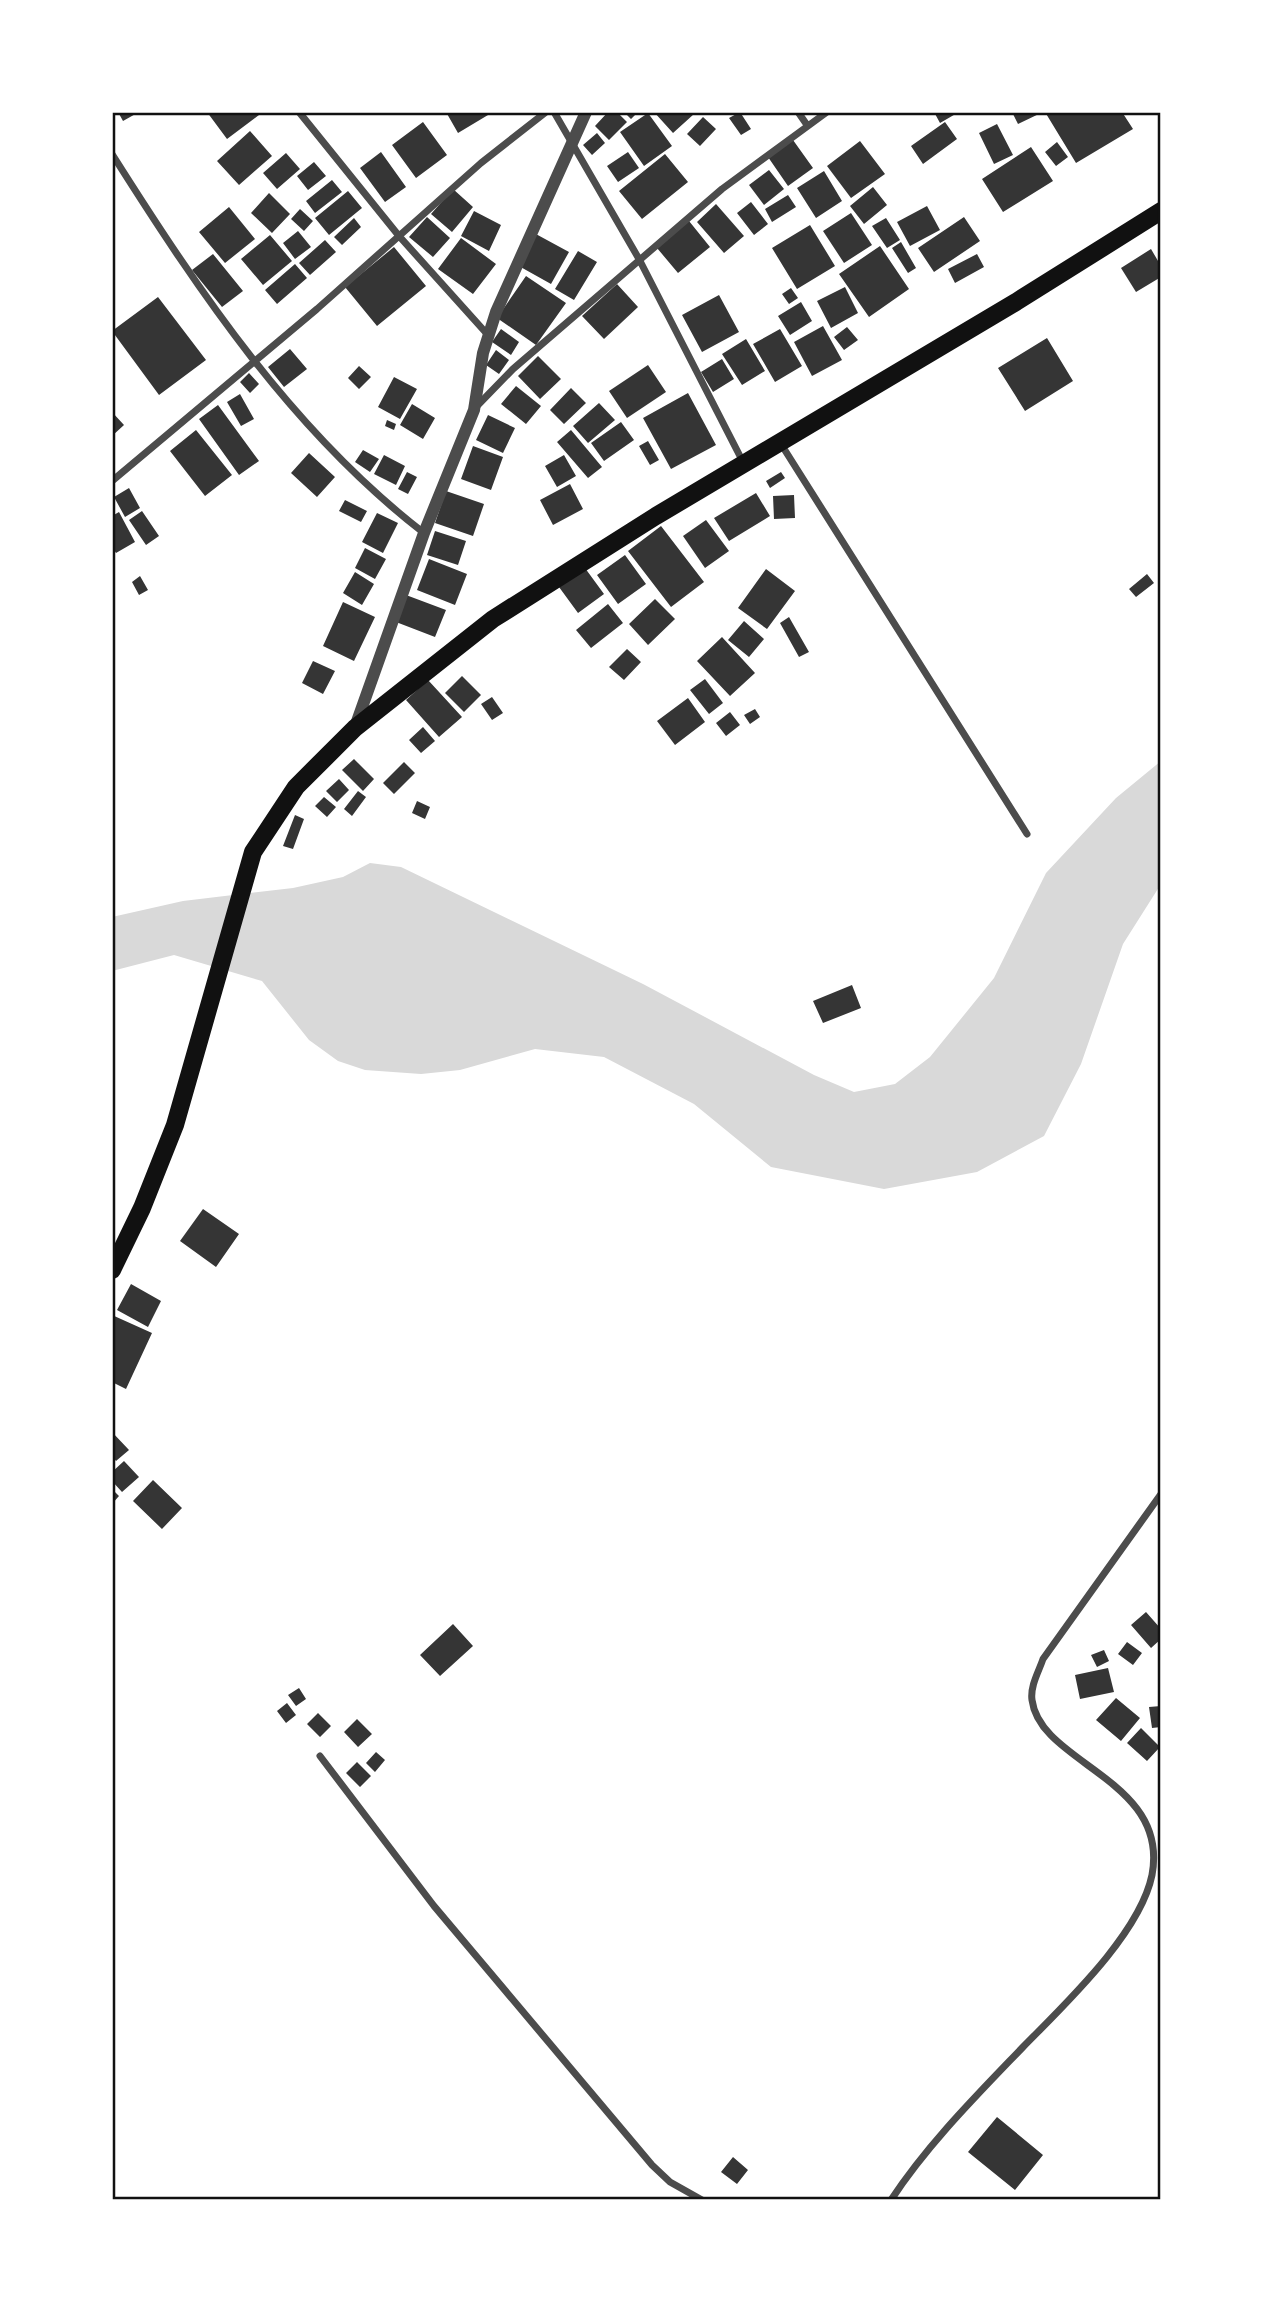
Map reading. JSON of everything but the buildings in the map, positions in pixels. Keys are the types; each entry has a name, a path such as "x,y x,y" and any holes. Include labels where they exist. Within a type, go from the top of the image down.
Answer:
{"highway":[{"path":"112,1270 142,1208 175,1125 253,852 296,787 355,728 493,619 1161,211"}],"street":[{"path":"299,112 399,236 488,335"},
{"path":"112,481 481,163 546,112"},
{"path":"554,112 639,259 744,464"},
{"path":"355,728 425,533 474,410 488,335 524,246 586,112"},
{"path":"798,112 807,125"},
{"path":"474,410 513,369 639,259 722,189 827,112"},
{"path":"112,154 186,270 254,360 348,468 379,498 425,533"},
{"path":"780,443 1027,834"},
{"path":"891,2200 906,2178 970,2103 1093,1974 1144,1897 1152,1874 1152,1851 1148,1829 1138,1809 1122,1792 1055,1738 1038,1718 1032,1700 1033,1685 1043,1659 1161,1494"},
{"path":"320,1756 434,1906 652,2165 670,2182 702,2200"}],"shaded area":[{"path":"1161,761 1161,884 1123,944 1081,1064 1044,1136 977,1172 884,1189 771,1167 694,1104 604,1057 535,1049 460,1070 421,1074 365,1070 338,1061 309,1040 262,981 174,955 112,971 112,917 183,901 293,888 343,877 370,863 401,867 643,984 814,1075 854,1092 895,1084 930,1057 994,978 1046,873 1116,798"}]}
